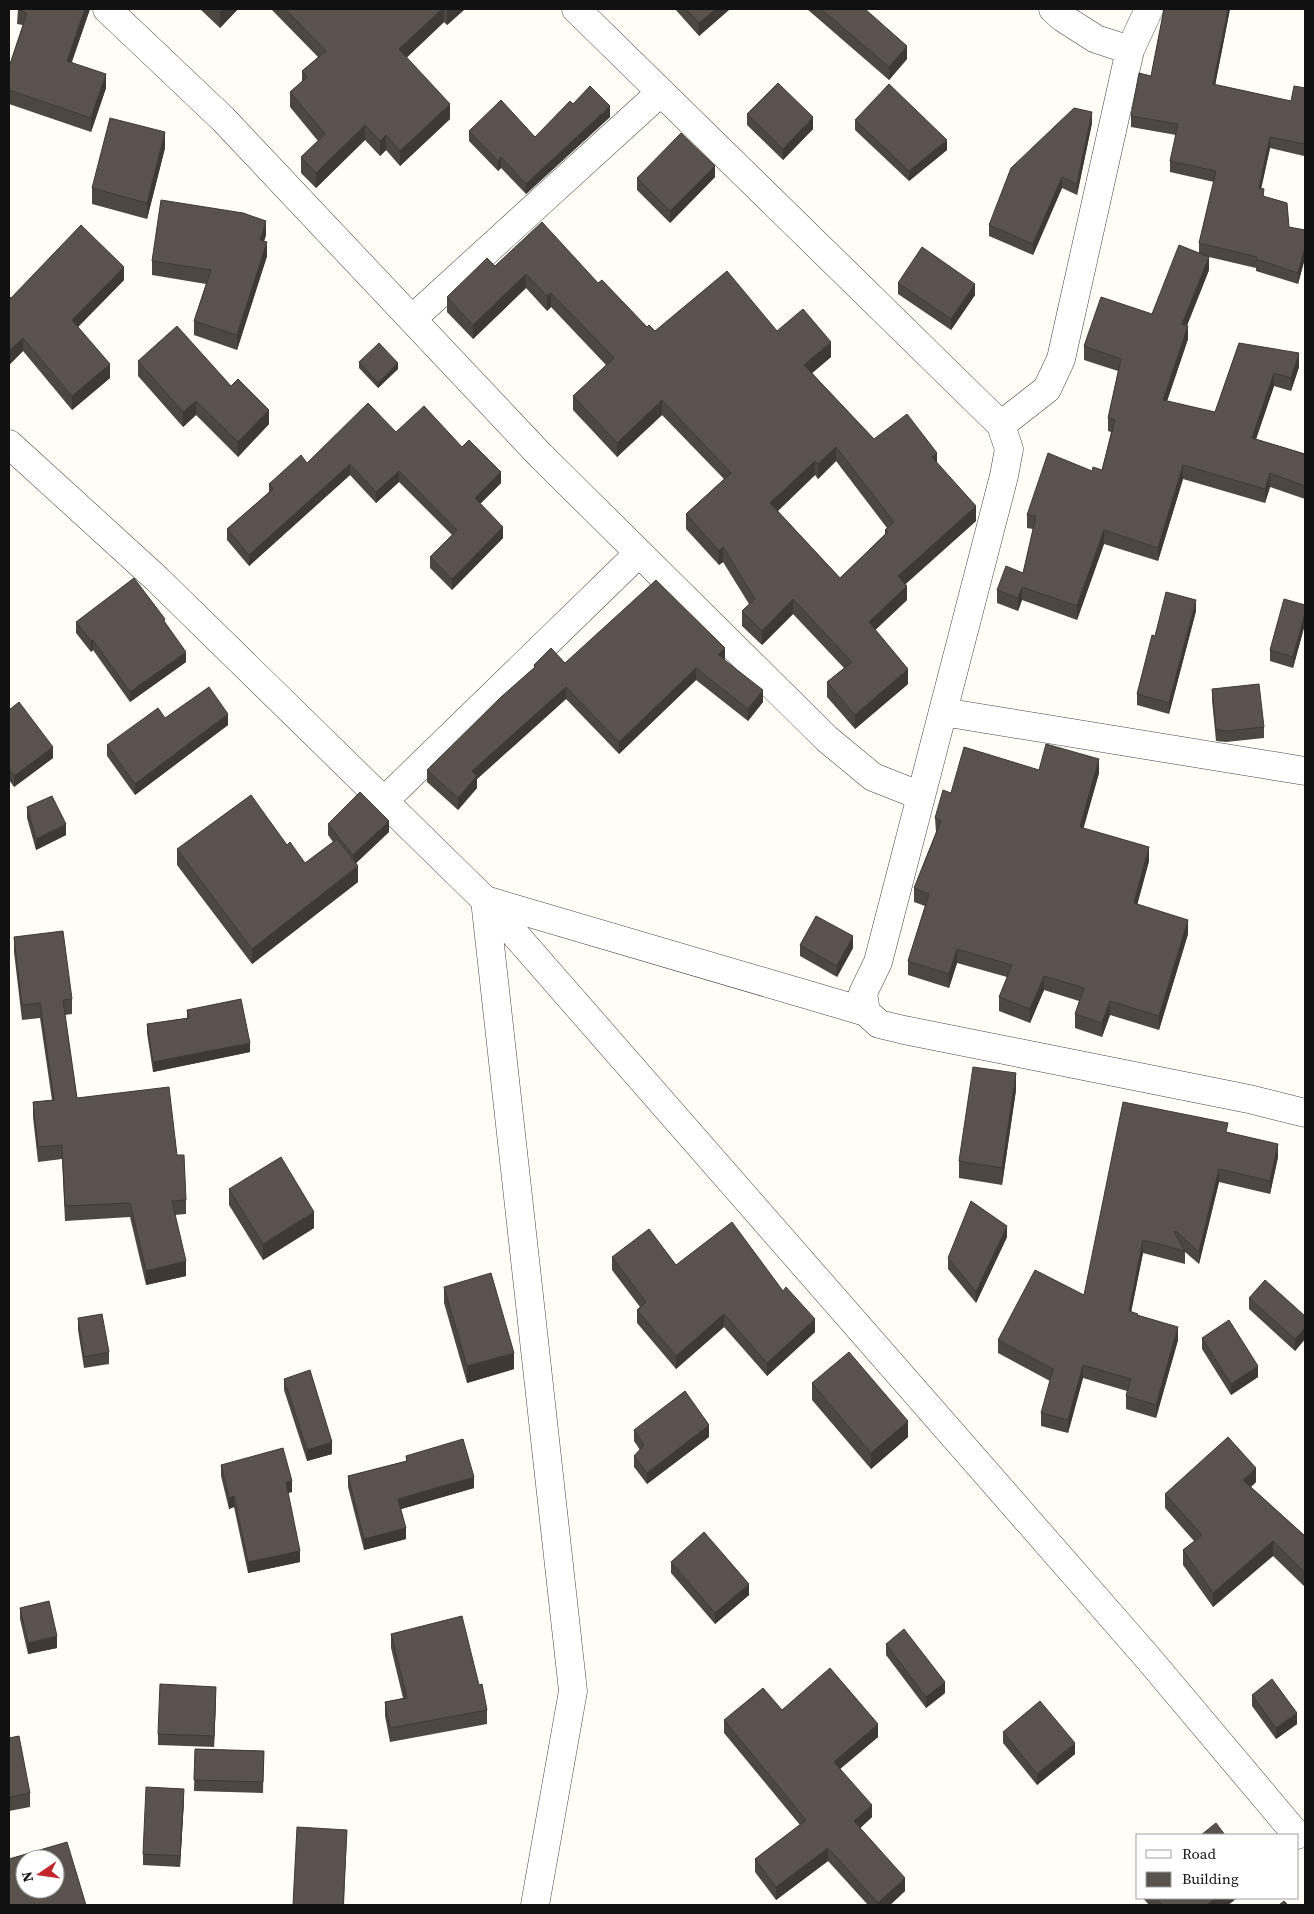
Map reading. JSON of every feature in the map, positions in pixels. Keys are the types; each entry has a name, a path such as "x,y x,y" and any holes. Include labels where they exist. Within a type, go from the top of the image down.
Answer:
{"street":[{"path":"107,9 223,119 541,456 827,739 874,778 921,796"},
{"path":"576,9 1001,426 1009,450 1004,476 878,962 863,993 866,1012"},
{"path":"1053,9 1063,18 1096,39 1130,50"},
{"path":"1001,426 1047,389 1061,359 1130,50 1149,9"},
{"path":"412,320 661,92"},
{"path":"9,444 157,579 485,900 1141,1651 1295,1834"},
{"path":"384,801 639,553"},
{"path":"943,712 1305,771"},
{"path":"485,900 866,1012 879,1024 1249,1099 1305,1113"},
{"path":"485,900 573,1690 535,1905"}],"building":[{"path":"17,9 85,9 67,61 106,74 91,118 9,90 9,67 27,13"},
{"path":"285,9 442,9 399,49 450,104 400,151 386,135 380,141 365,125 316,173 301,157 325,134 290,92 307,77 302,71 326,51"},
{"path":"686,9 716,9 699,23"},
{"path":"821,9 865,9 907,46 889,67"},
{"path":"1164,9 1228,9 1213,84 1291,101 1294,86 1305,88 1304,144 1270,137 1259,188 1264,189 1263,196 1287,203 1289,227 1305,230 1305,247 1298,273 1256,259 1257,257 1199,243 1216,171 1170,161 1178,124 1131,116 1139,73 1151,76"},
{"path":"778,83 813,117 783,149 747,114"},
{"path":"889,84 947,140 909,171 855,120"},
{"path":"590,86 610,106 526,184 501,157 498,161 469,131 501,100 535,137 570,101 573,104"},
{"path":"1074,108 1092,112 1077,184 1062,177 1033,244 989,225 1011,168"},
{"path":"110,118 165,132 147,203 92,188"},
{"path":"681,133 715,166 670,211 637,178"},
{"path":"161,200 243,213 266,221 260,240 267,242 237,335 194,321 211,270 152,261"},
{"path":"542,222 598,283 602,280 647,327 649,325 655,331 727,271 777,331 803,309 831,342 804,365 874,439 907,414 937,453 932,457 976,506 898,576 907,586 869,622 908,669 855,715 827,682 852,662 793,599 762,631 742,611 755,599 723,547 719,551 686,514 731,473 662,400 617,443 573,396 614,358 551,293 547,296 526,274 473,325 447,297 487,258 495,266","holes":["836,447 894,522 885,530 888,532 840,578 770,503 815,461 818,464"]},
{"path":"81,225 124,267 72,320 110,364 72,396 23,338 9,351 9,296 11,298"},
{"path":"1179,245 1209,257 1182,324 1188,326 1163,400 1215,412 1239,343 1299,353 1291,378 1274,373 1252,438 1305,454 1305,486 1270,473 1265,489 1183,465 1158,548 1104,530 1077,606 1022,587 1018,598 997,590 1006,566 1023,573 1036,516 1027,515 1048,453 1092,471 1093,467 1102,470 1115,420 1108,418 1121,359 1084,346 1101,297 1152,314"},
{"path":"922,247 975,284 951,319 898,283"},
{"path":"177,326 231,386 238,379 269,410 238,442 196,401 183,412 138,361"},
{"path":"379,343 398,363 378,383 359,362"},
{"path":"368,403 396,432 424,406 462,447 469,440 501,472 475,498 503,527 452,579 430,557 457,530 399,471 376,492 350,464 249,555 227,529 273,489 269,484 301,455 307,463"},
{"path":"134,578 165,619 164,621 186,652 130,692 93,640 91,641 76,622"},
{"path":"656,580 725,648 718,655 763,690 748,709 696,668 619,742 566,687 472,771 477,776 458,798 427,770 501,697 535,667 534,665 551,648 565,663"},
{"path":"1166,592 1196,600 1169,703 1137,694 1152,635 1155,636"},
{"path":"1284,599 1305,605 1305,613 1293,657 1270,650"},
{"path":"1259,684 1264,727 1226,731 1216,729 1212,689"},
{"path":"209,687 228,714 135,784 107,745 158,708 165,718"},
{"path":"19,702 53,747 14,776 9,769 9,710"},
{"path":"1046,744 1099,759 1080,827 1149,847 1134,903 1188,920 1159,1016 1110,1001 1102,1023 1075,1014 1084,988 1044,976 1030,1009 999,997 1012,965 957,949 949,974 908,961 929,894 914,888 941,821 935,818 943,790 951,793 964,747 1039,770"},
{"path":"360,792 389,821 353,855 328,824"},
{"path":"251,795 287,845 290,842 305,863 337,839 358,866 252,949 177,849"},
{"path":"52,796 66,824 36,839 27,807"},
{"path":"816,916 853,936 837,966 800,945"},
{"path":"63,931 72,999 63,1000 77,1098 169,1087 177,1155 184,1155 186,1200 172,1201 186,1261 146,1271 130,1203 65,1206 62,1145 38,1147 33,1102 54,1100 40,1003 22,1005 14,937"},
{"path":"241,999 250,1043 153,1062 147,1024 189,1018 187,1010"},
{"path":"973,1067 1016,1073 1002,1168 959,1161"},
{"path":"1123,1102 1228,1123 1226,1132 1278,1144 1270,1181 1219,1169 1199,1252 1176,1231 1174,1232 1185,1251 1143,1240 1129,1311 1178,1327 1156,1405 1126,1396 1131,1379 1083,1365 1068,1420 1041,1413 1053,1369 998,1340 1035,1270 1084,1295"},
{"path":"281,1157 314,1212 263,1244 229,1189"},
{"path":"971,1201 1007,1226 976,1292 948,1258"},
{"path":"732,1222 783,1291 786,1287 815,1319 767,1363 724,1314 676,1356 637,1310 646,1302 612,1257 649,1229 676,1265"},
{"path":"491,1273 514,1353 467,1366 444,1287"},
{"path":"1265,1280 1305,1316 1305,1328 1295,1339 1249,1298"},
{"path":"102,1314 109,1352 84,1357 78,1318"},
{"path":"1229,1320 1258,1366 1231,1384 1202,1338"},
{"path":"849,1352 908,1421 871,1453 812,1383"},
{"path":"310,1370 332,1442 307,1450 284,1379"},
{"path":"685,1391 709,1425 647,1473 634,1456 644,1445 634,1430"},
{"path":"1228,1437 1256,1468 1243,1480 1305,1536 1305,1573 1273,1541 1213,1593 1183,1550 1202,1535 1165,1494"},
{"path":"463,1439 474,1477 398,1499 406,1528 364,1539 348,1476 407,1461 406,1456"},
{"path":"283,1448 292,1481 286,1482 300,1551 248,1562 234,1496 229,1498 221,1465"},
{"path":"704,1532 749,1584 715,1613 671,1562"},
{"path":"49,1601 57,1636 28,1643 20,1608"},
{"path":"462,1616 479,1685 482,1684 487,1710 390,1728 385,1702 407,1698 391,1634"},
{"path":"904,1629 945,1682 926,1697 886,1644"},
{"path":"830,1668 878,1724 834,1762 872,1805 854,1821 905,1878 878,1903 828,1848 776,1887 755,1859 806,1820 724,1720 763,1688 782,1710"},
{"path":"1272,1679 1297,1713 1276,1728 1252,1695"},
{"path":"160,1684 216,1687 214,1736 158,1734"},
{"path":"1040,1701 1075,1743 1037,1774 1003,1732"},
{"path":"19,1736 30,1793 9,1797 9,1738"},
{"path":"195,1749 264,1751 263,1782 194,1780"},
{"path":"146,1787 184,1789 180,1856 143,1854"},
{"path":"1216,1823 1224,1834 1202,1834"},
{"path":"297,1827 347,1830 343,1905 293,1905"},
{"path":"67,1842 86,1905 9,1905 9,1859 15,1857 15,1899 65,1899 65,1849 43,1849"},
{"path":"1157,1899 1215,1899 1207,1905 1162,1905"},
{"path":"1284,1901 1288,1905 1279,1905"}]}
